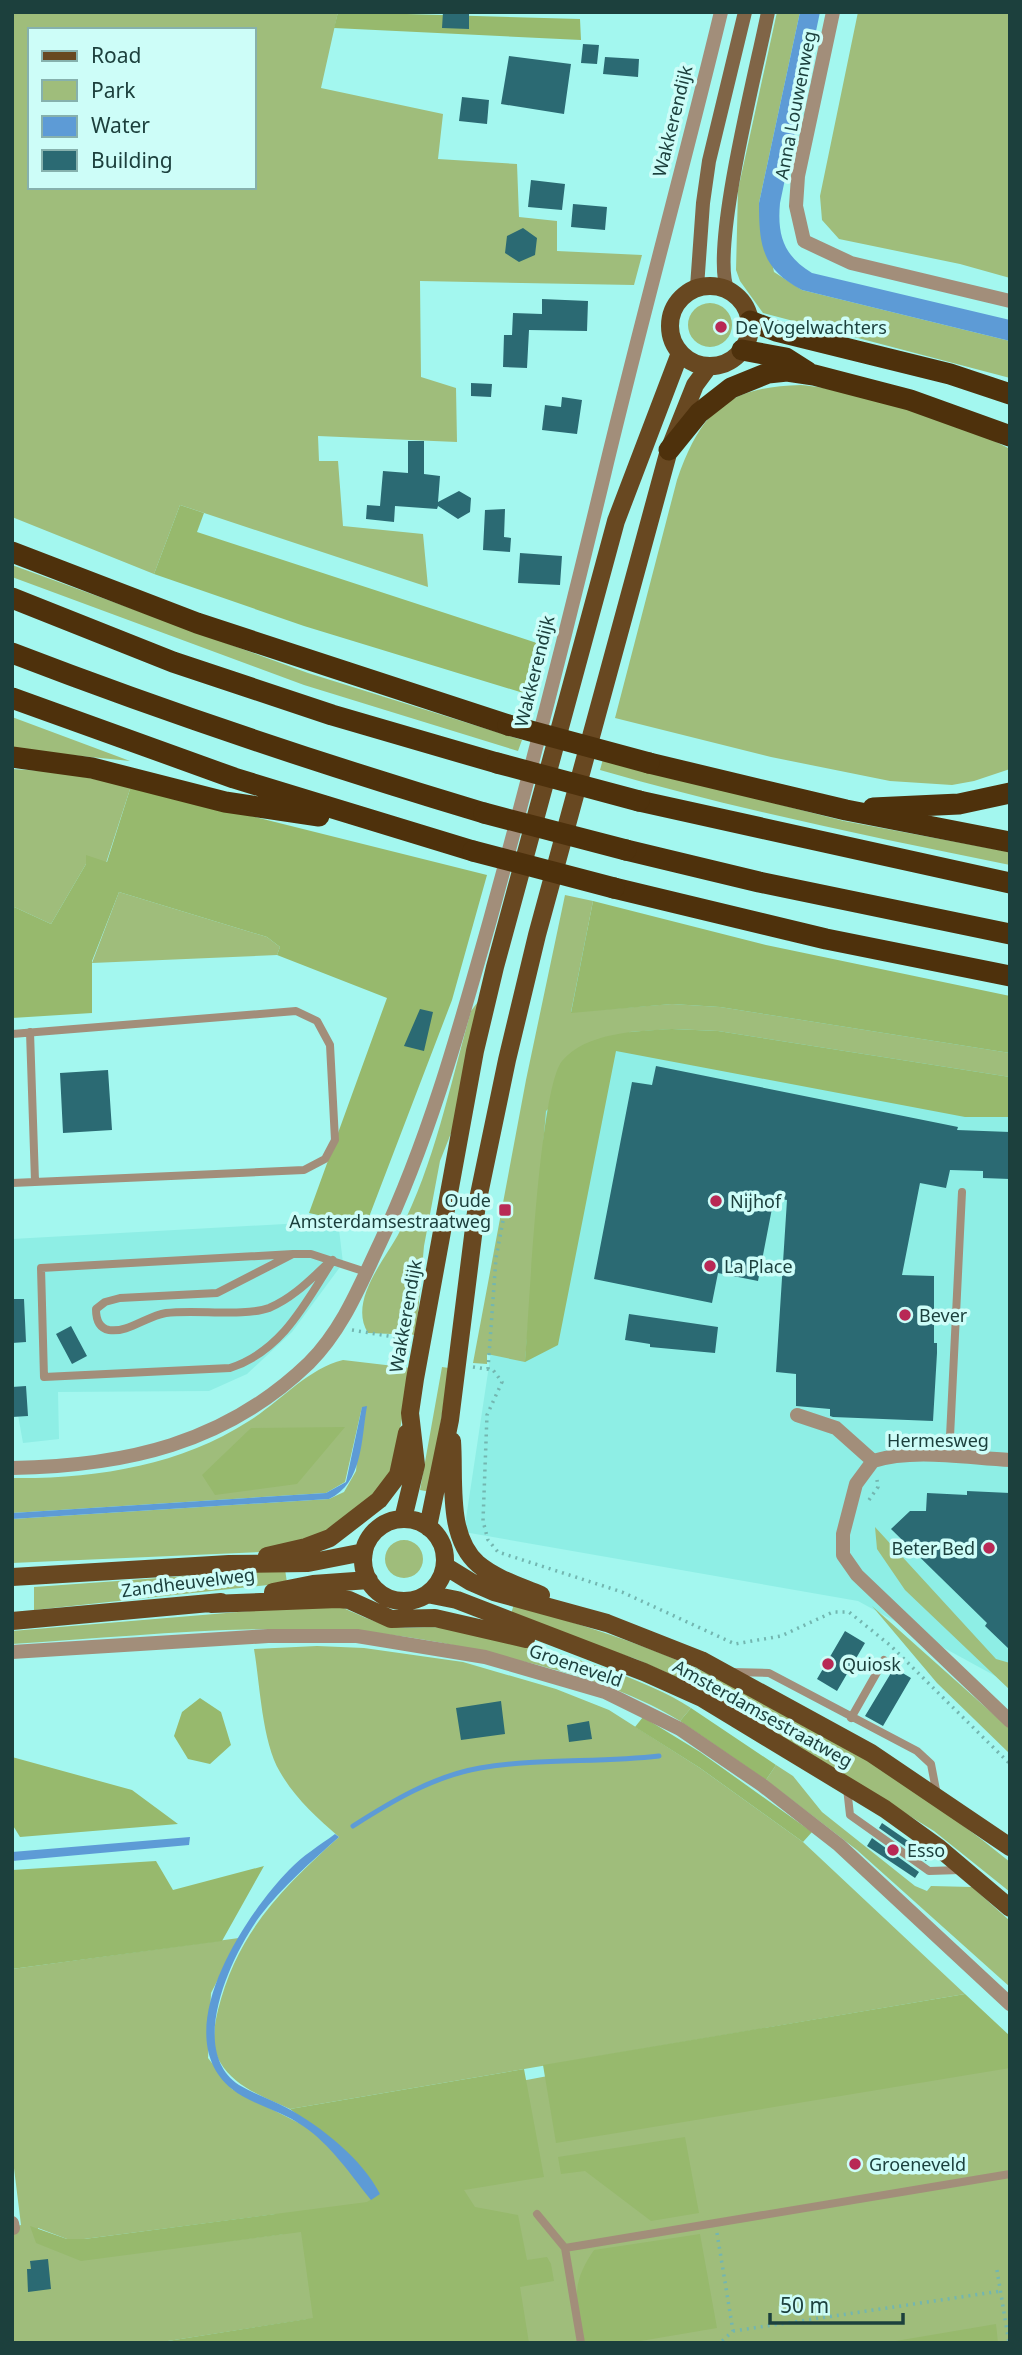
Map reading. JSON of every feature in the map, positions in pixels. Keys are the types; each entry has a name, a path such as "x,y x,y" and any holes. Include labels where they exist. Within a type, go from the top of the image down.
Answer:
{"highway":[{"path":"750,321 776,331 950,374 1010,394"},
{"path":"742,350 786,358 814,375"},
{"path":"669,450 699,414 731,388 768,373 788,371 814,375 958,415 1010,436"},
{"path":"12,552 197,623 508,725 649,763 846,810 1010,842"},
{"path":"12,598 173,662 332,715 497,763 639,801 1010,883"},
{"path":"12,653 173,714 323,764 484,813 759,882 1010,934"},
{"path":"12,698 234,778 473,851 826,939 1010,976"},
{"path":"12,757 92,768 225,802 391,828"},
{"path":"846,810 958,804 1010,793"}],"main road":[{"path":"697,287 709,161 744,12"},
{"path":"728,291 724,282 723,258 729,204 768,12"},
{"path":"697,287 718,287 728,291 744,306 750,321 749,337 742,350 725,363 709,366 690,361 673,343 669,319 680,298 697,287"},
{"name":"Wakkerendijk","path":"402,1519 416,1465 410,1413 422,1341 475,1051 495,967 616,521 680,353"},
{"path":"428,1527 450,1420 477,1204 537,935 669,450 695,385 709,366"},
{"path":"229,1564 317,1544 348,1527 380,1500 398,1475 410,1413"},
{"path":"450,1420 455,1511 461,1535 474,1559 499,1578 607,1623"},
{"path":"402,1519 428,1527 443,1545 446,1566 441,1578 427,1594 413,1600 391,1599 378,1591 369,1580 364,1567 364,1552 378,1529 402,1519"},
{"name":"Zandheuvelweg","path":"12,1577 229,1564 308,1563 342,1559 364,1552"},
{"name":"Amsterdamsestraatweg","path":"446,1566 494,1592 607,1623 724,1672 839,1734 937,1795 1010,1847"},
{"name":"Zandheuvelweg","path":"12,1621 211,1604 313,1584 369,1580"},
{"name":"Amsterdamsestraatweg","path":"427,1594 450,1598 644,1672 702,1698 846,1784 914,1829 1010,1908"},
{"path":"211,1604 338,1598 349,1600 391,1619 435,1618 590,1653"}],"street":[{"name":"Wakkerendijk","path":"341,1324 398,1205 437,1104 478,963 549,702 721,12"},
{"name":"Anna Louwenweg","path":"833,12 798,176 796,206 804,241 851,263 1010,301"},
{"path":"12,1468 85,1464 142,1456 175,1447 249,1408 278,1388 310,1362 341,1324"},
{"name":"Hermesweg","path":"797,1415 836,1428 873,1461 887,1456 1010,1460"},
{"path":"873,1461 856,1484 843,1534 843,1555 857,1575 1010,1721"},
{"name":"Groeneveld","path":"12,1651 268,1636 357,1636 485,1657 605,1692 680,1729 839,1844 1010,2004"}],"lane":[{"path":"12,1034 296,1011 317,1021 330,1045 335,1140 325,1159 304,1170 12,1182"},
{"path":"30,1032 35,1181"},
{"path":"949,1457 962,1192"},
{"path":"293,1254 217,1293 120,1298 96,1309 96,1317 101,1326 109,1330 126,1328 166,1313 267,1309 297,1292 333,1260"},
{"path":"333,1260 287,1331 253,1361 229,1368 44,1377 41,1268 311,1254 333,1260 366,1272"},
{"path":"850,1718 884,1660"},
{"path":"724,1672 769,1673 917,1751 931,1764 937,1795"},
{"path":"846,1784 850,1815 929,1871 966,1870"},
{"path":"565,2248 1010,2174"},
{"path":"537,2214 565,2248 581,2343"}],"path":[{"path":"488,1369 496,1258 505,1210"},
{"path":"400,1338 417,1260"},
{"path":"341,1324 355,1331 422,1341"},
{"path":"458,1365 488,1369 499,1375 502,1382 487,1415 483,1528 498,1552 622,1592 735,1643 781,1636 833,1612 849,1612 891,1646 1010,1764"},
{"path":"866,1503 878,1487 873,1461"},
{"path":"716,2225 733,2331"},
{"path":"997,2270 1009,2343"},
{"path":"720,2343 733,2331 1000,2291"}],"shaded area":[{"path":"565,926 1010,1018 1010,1684 858,1601 464,1532 531,1086"},
{"path":"338,1221 343,1263 292,1332 247,1374 209,1391 58,1392 59,1439 23,1443 18,1415 12,1416 12,1239"}],"green space":[{"path":"12,12 338,12 321,88 443,114 438,159 517,164 519,217 557,221 557,251 642,255 634,285 420,281 421,377 456,388 457,442 318,436 319,461 338,461 343,526 423,534 428,587 180,505 154,574 12,517"},
{"path":"338,12 580,19 581,40 334,28"},
{"path":"777,12 800,12 759,203 774,272 802,290 1010,341 1010,378 763,313 740,281 736,270 738,190"},
{"path":"858,12 1010,12 1010,278 960,264 839,239 822,220 820,196"},
{"path":"710,303 726,309 732,325 726,341 710,347 694,341 688,325 694,309"},
{"path":"801,385 850,393 908,409 965,428 1010,449 1010,769 952,785 890,781 771,757 615,718 677,480 696,436 720,407 736,398 754,391"},
{"path":"180,505 204,513 197,532 546,646 533,696 304,626 154,574"},
{"path":"12,565 308,673 522,740 518,751 304,685 12,577"},
{"path":"12,717 130,761 12,749"},
{"path":"603,759 844,821 1010,852 1010,865 804,822 651,784 600,770"},
{"path":"12,769 58,772 131,786 106,863 86,864 51,924 12,906"},
{"path":"131,786 487,875 452,1000 364,1230 345,1221 309,1213 387,998 277,955 280,947 267,937 119,892 92,961 92,1013 12,1018 12,906 51,924 86,864 86,855 107,862"},
{"path":"119,892 267,937 280,947 277,955 92,963"},
{"path":"565,895 593,901 571,1012 672,1004 720,1007 1010,1053 1010,1077 718,1031 672,1029 630,1032 546,1111 525,1362 487,1354 487,1364 473,1363 526,1080"},
{"path":"593,901 766,945 1010,996 1010,1053 720,1007 672,1004 571,1013"},
{"path":"480,999 459,1113 440,1161 424,1246 416,1335 368,1333 362,1308 365,1294 400,1231 423,1178 441,1123 471,1011"},
{"path":"672,1029 718,1031 1010,1077 1010,1117 965,1117 616,1051 558,1345 525,1362 541,1156 554,1080 562,1061 572,1051 598,1039 629,1032"},
{"path":"343,1360 411,1368 393,1469 383,1484 359,1508 322,1535 261,1552 12,1563 12,1519 329,1499 344,1492 356,1471 362,1407 345,1482 326,1493 12,1513 12,1478 105,1472 135,1467 194,1449 249,1421 306,1378"},
{"path":"442,1367 449,1368 430,1492 420,1490"},
{"path":"345,1427 297,1484 215,1495 202,1475 251,1428"},
{"path":"875,1527 996,1659 1010,1663 1010,1690 905,1590 877,1549"},
{"path":"404,1540 418,1545 423,1559 418,1573 404,1578 390,1573 385,1559 390,1545"},
{"path":"285,1569 287,1583 34,1610 34,1587"},
{"path":"334,1604 387,1625 453,1629 576,1659 639,1682 691,1708 680,1721 622,1692 559,1671 445,1644 372,1633 237,1630 12,1644 12,1631"},
{"path":"514,1604 665,1655 756,1696 801,1720 931,1802 1010,1862 1010,1892 934,1831 704,1689 636,1659 510,1617"},
{"path":"872,1606 1010,1729 1010,1754 937,1683"},
{"path":"317,1646 364,1648 463,1662 556,1689 609,1710 700,1768 803,1842 965,1994 290,2109 251,2091 226,2071 215,2050 215,2023 226,1983 237,1958 264,1914 299,1875 339,1837 299,1799 274,1760 265,1729 254,1649"},
{"path":"200,1698 221,1712 231,1745 210,1764 188,1759 174,1736 182,1712"},
{"path":"691,1708 776,1765 766,1780 680,1721"},
{"path":"643,1717 700,1752 812,1832 803,1842 700,1768 635,1727"},
{"path":"12,1757 132,1790 178,1824 20,1837 12,1824"},
{"path":"776,1765 793,1776 822,1812 915,1886 927,1891 931,1886 972,1887 1010,1921 1010,1987 857,1850 766,1780"},
{"path":"156,1861 173,1890 264,1866 222,1941 12,1969 12,1870"},
{"path":"239,1938 211,1993 208,2058 232,2089 299,2123 957,1999 1010,2057 1010,2343 238,2343 309,2319 155,2343 12,2343 12,2227 21,2225 12,2152 12,1969","holes":["277,2214 283,2234 196,2245 37,2243 38,2228 67,2239 84,2239"]},
{"path":"965,1994 1010,2036 1010,2068 556,2143 543,2065"},
{"path":"524,2069 544,2177 464,2190 475,2207 518,2215 527,2260 547,2257 551,2264 554,2281 520,2287 529,2343 155,2343 313,2318 301,2232 81,2261 36,2243 30,2226 67,2239 84,2239 367,2202 380,2194 342,2150 290,2109"},
{"path":"685,2137 699,2213 651,2221 585,2171 561,2174 558,2157"},
{"path":"700,2234 717,2328 629,2343 583,2343 577,2305 578,2284 594,2250"},
{"path":"996,2324 998,2343 884,2343"}],"water":[{"path":"800,12 820,12 780,203 781,235 789,252 812,273 1010,320 1010,341 802,290 778,274 771,265 762,244 759,203"},
{"path":"367,1406 354,1472 340,1492 329,1499 12,1519 12,1513 326,1493 346,1482 362,1407"},
{"path":"335,1834 339,1837 278,1895 260,1916 237,1954 219,2002 215,2026 216,2049 224,2069 239,2085 300,2115 340,2145 373,2181 380,2194 371,2200 340,2160 313,2133 232,2089 213,2066 206,2038 209,2008 219,1976 252,1916 294,1865"},
{"path":"190,1837 189,1845 12,1861 12,1852"}],"building":[{"path":"443,12 469,12 469,29 442,28"},
{"path":"583,44 599,45 597,64 581,63"},
{"path":"509,56 571,64 564,114 501,104"},
{"path":"605,57 639,59 638,77 603,74"},
{"path":"462,97 489,100 487,124 459,121"},
{"path":"531,180 565,184 562,210 528,207"},
{"path":"573,204 607,207 605,230 571,227"},
{"path":"523,228 537,238 535,255 519,262 505,253 507,236"},
{"path":"542,299 588,301 587,331 529,330 527,368 503,367 504,335 512,335 513,313 542,314"},
{"path":"471,383 492,384 491,397 471,396"},
{"path":"562,397 582,400 577,434 542,430 545,405 561,407"},
{"path":"408,441 424,441 424,474 440,476 438,502 459,491 471,498 470,512 458,519 438,506 437,509 395,506 394,522 366,519 367,505 380,506 383,471 408,473"},
{"path":"505,509 504,537 511,538 510,552 483,550 485,510"},
{"path":"520,553 562,556 560,585 518,583"},
{"path":"420,1009 433,1012 424,1051 404,1046"},
{"path":"656,1066 958,1127 957,1130 1010,1132 1010,1179 983,1178 983,1171 950,1170 946,1188 920,1183 902,1275 934,1276 934,1343 937,1343 937,1353 933,1421 833,1417 830,1416 830,1409 796,1406 796,1374 776,1372 787,1200 774,1198 758,1281 718,1273 712,1303 594,1279 632,1082 652,1085"},
{"path":"108,1070 112,1130 63,1133 60,1073"},
{"path":"12,1299 24,1299 26,1342 12,1343"},
{"path":"629,1314 718,1327 715,1353 650,1347 650,1344 625,1340"},
{"path":"71,1326 87,1356 72,1364 56,1334"},
{"path":"26,1386 28,1416 12,1417 12,1387"},
{"path":"967,1491 1010,1493 1010,1650 985,1626 987,1623 891,1529 910,1511 926,1511 927,1493 967,1495"},
{"path":"845,1631 865,1643 837,1691 817,1679"},
{"path":"894,1668 911,1678 883,1726 865,1716"},
{"path":"501,1701 505,1734 461,1740 456,1708"},
{"path":"589,1721 592,1739 569,1742 567,1725"},
{"path":"882,1823 930,1856 926,1861 879,1828"},
{"path":"872,1838 919,1872 915,1878 867,1846"},
{"path":"48,2259 51,2289 28,2292 27,2269 31,2269 30,2261"}],"waterway":[{"path":"353,1826 414,1791 446,1777 480,1768 659,1756"}],"place":[{"name":"De Vogelwachters","path":"721,327"},
{"name":"Nijhof","path":"716,1201"},
{"name":"Oude Amsterdamsestraatweg","path":"505,1210"},
{"name":"La Place","path":"710,1266"},
{"name":"Bever","path":"905,1315"},
{"name":"Beter Bed","path":"989,1548"},
{"name":"Quiosk","path":"828,1664"},
{"name":"Esso","path":"893,1850"},
{"name":"Groeneveld","path":"855,2164"}]}
